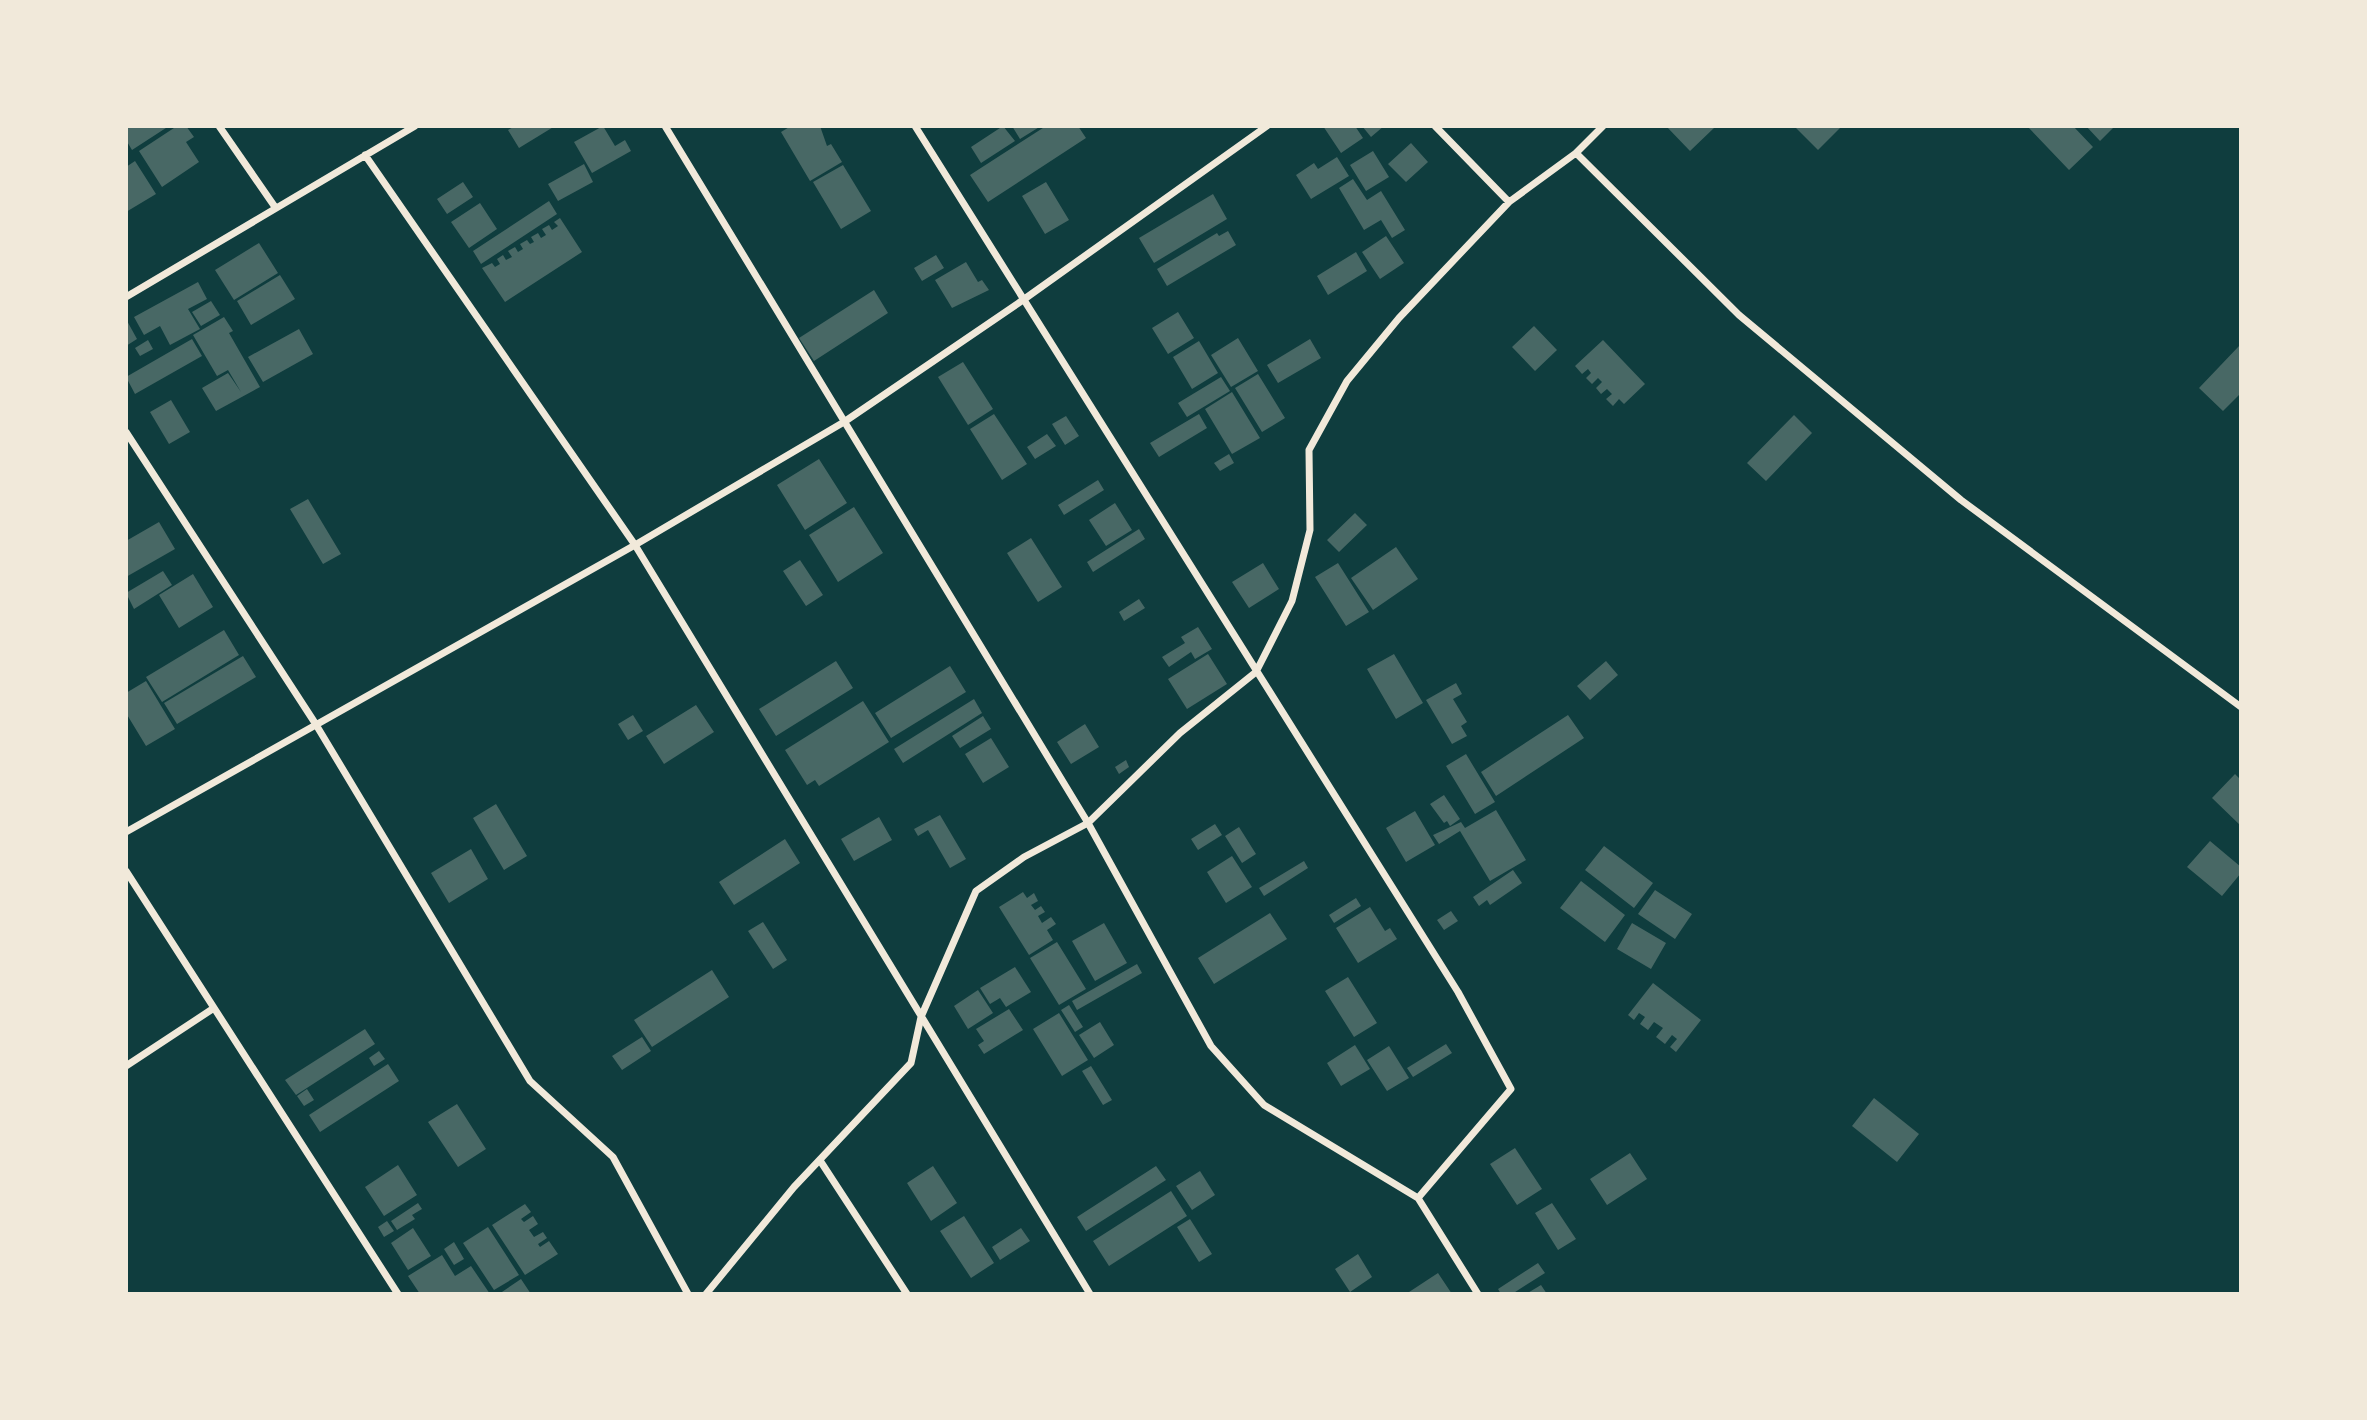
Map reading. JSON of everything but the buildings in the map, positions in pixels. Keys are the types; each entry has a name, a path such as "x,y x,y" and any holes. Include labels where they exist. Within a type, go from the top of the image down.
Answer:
{"street":[{"path":"219,126 275,206"},
{"path":"126,298 275,206 415,126"},
{"path":"665,126 1088,823 1211,1046 1264,1105 1418,1198 1478,1294"},
{"path":"915,126 1458,992 1511,1089 1418,1198"},
{"path":"126,832 315,723 635,545 844,422 1023,300 1267,126"},
{"path":"1435,126 1509,202"},
{"path":"706,1294 794,1187 821,1162 911,1063 921,1017 976,891 1024,857 1088,823 1180,733 1256,673 1293,601 1310,530 1309,450 1347,381 1399,318 1509,202 1576,153 1603,126"},
{"path":"1576,153 1739,315 1961,500 2241,707"},
{"path":"365,155 635,545 1090,1294"},
{"path":"126,432 315,723 530,1081 613,1157 688,1294"},
{"path":"126,871 398,1294"},
{"path":"126,1066 214,1008"},
{"path":"821,1162 907,1294"}]}
